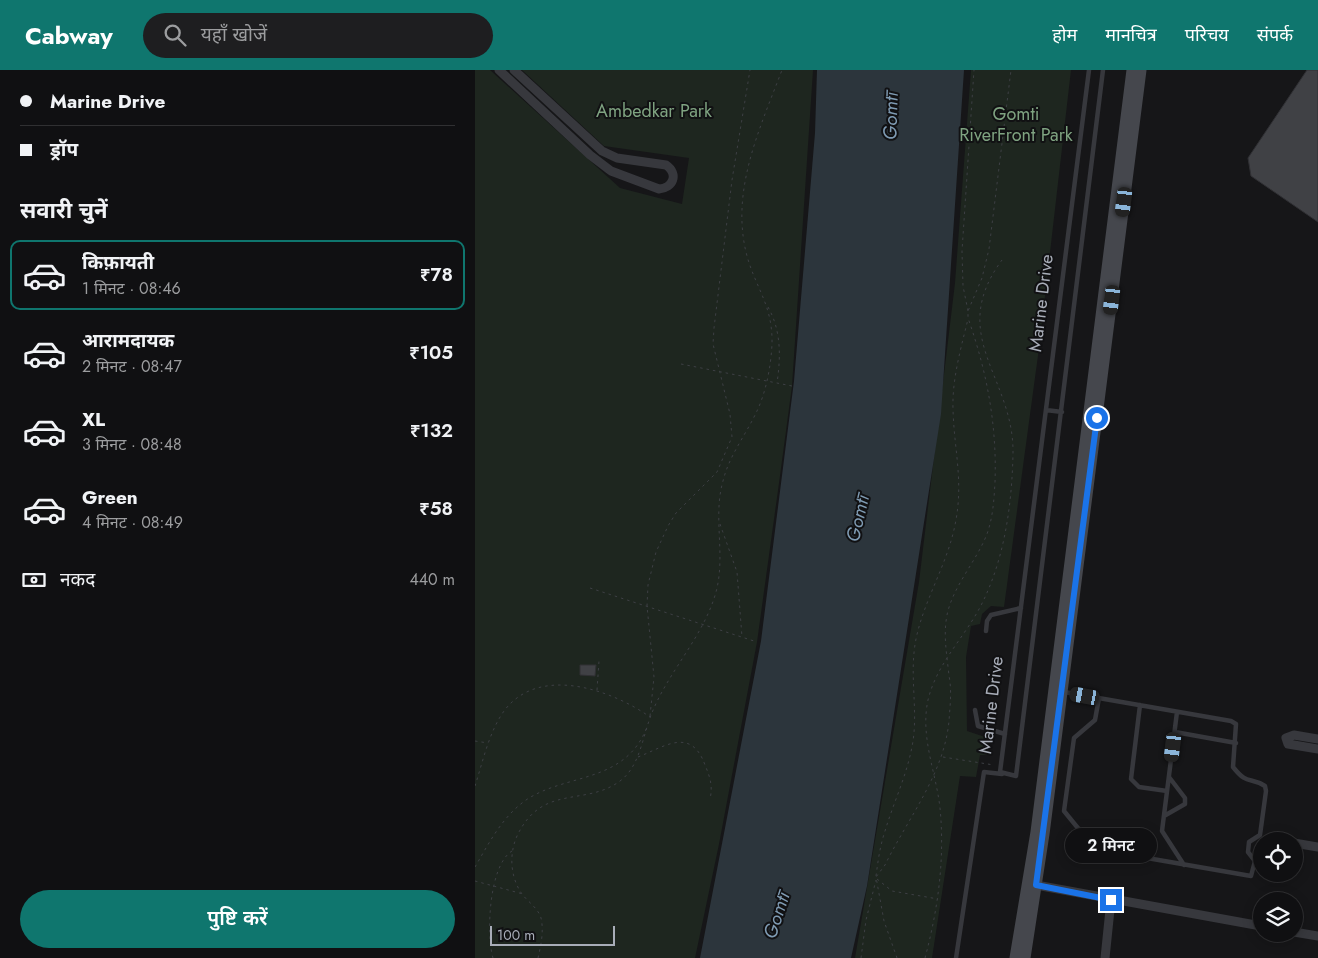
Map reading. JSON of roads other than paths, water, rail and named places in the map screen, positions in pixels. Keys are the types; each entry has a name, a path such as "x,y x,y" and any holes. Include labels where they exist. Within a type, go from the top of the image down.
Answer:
{"street":[{"path":"499,70 590,155 611,171 659,189 665,189 673,182 674,176 671,169 666,166 617,158 602,151 514,70"},
{"path":"1015,958 1036,832 1132,70"},
{"path":"1025,958 1062,692 1141,70"},
{"path":"1318,739 1293,735 1286,738 1288,744 1318,749"},
{"path":"1303,844 1318,847"},
{"path":"1036,885 1253,925"},
{"path":"1105,958 1111,900"},
{"path":"1303,934 1318,936"}],"lane":[{"name":"Marine Drive","path":"1089,70 1000,772 1015,776 1062,412 1103,70"},
{"path":"1046,410 1062,412"},
{"path":"986,631 987,622 991,615 1021,608"},
{"path":"1062,692 1099,698 1140,705 1231,721 1238,728 1233,767 1243,780 1260,783 1265,786 1266,791 1260,835 1249,842 1249,852 1255,861 1254,872 1247,876 1095,849 1064,811 1074,738 1095,720 1099,698"},
{"path":"1140,705 1131,779 1139,787 1167,791"},
{"path":"975,710 978,726 1005,734"},
{"path":"1177,712 1162,831 1184,865"},
{"path":"1175,732 1236,743"},
{"path":"956,958 984,772 1008,774"},
{"path":"1164,816 1185,804 1185,798 1169,777"}],"water":[{"name":"Gomtī","path":"817,70 964,70 941,414 867,886 851,958 700,958 761,641 794,381 815,133"}],"park label":[{"name":"Ambedkar Park","path":"654,111"},
{"name":"Gomti RiverFront Park","path":"1016,124"}]}
